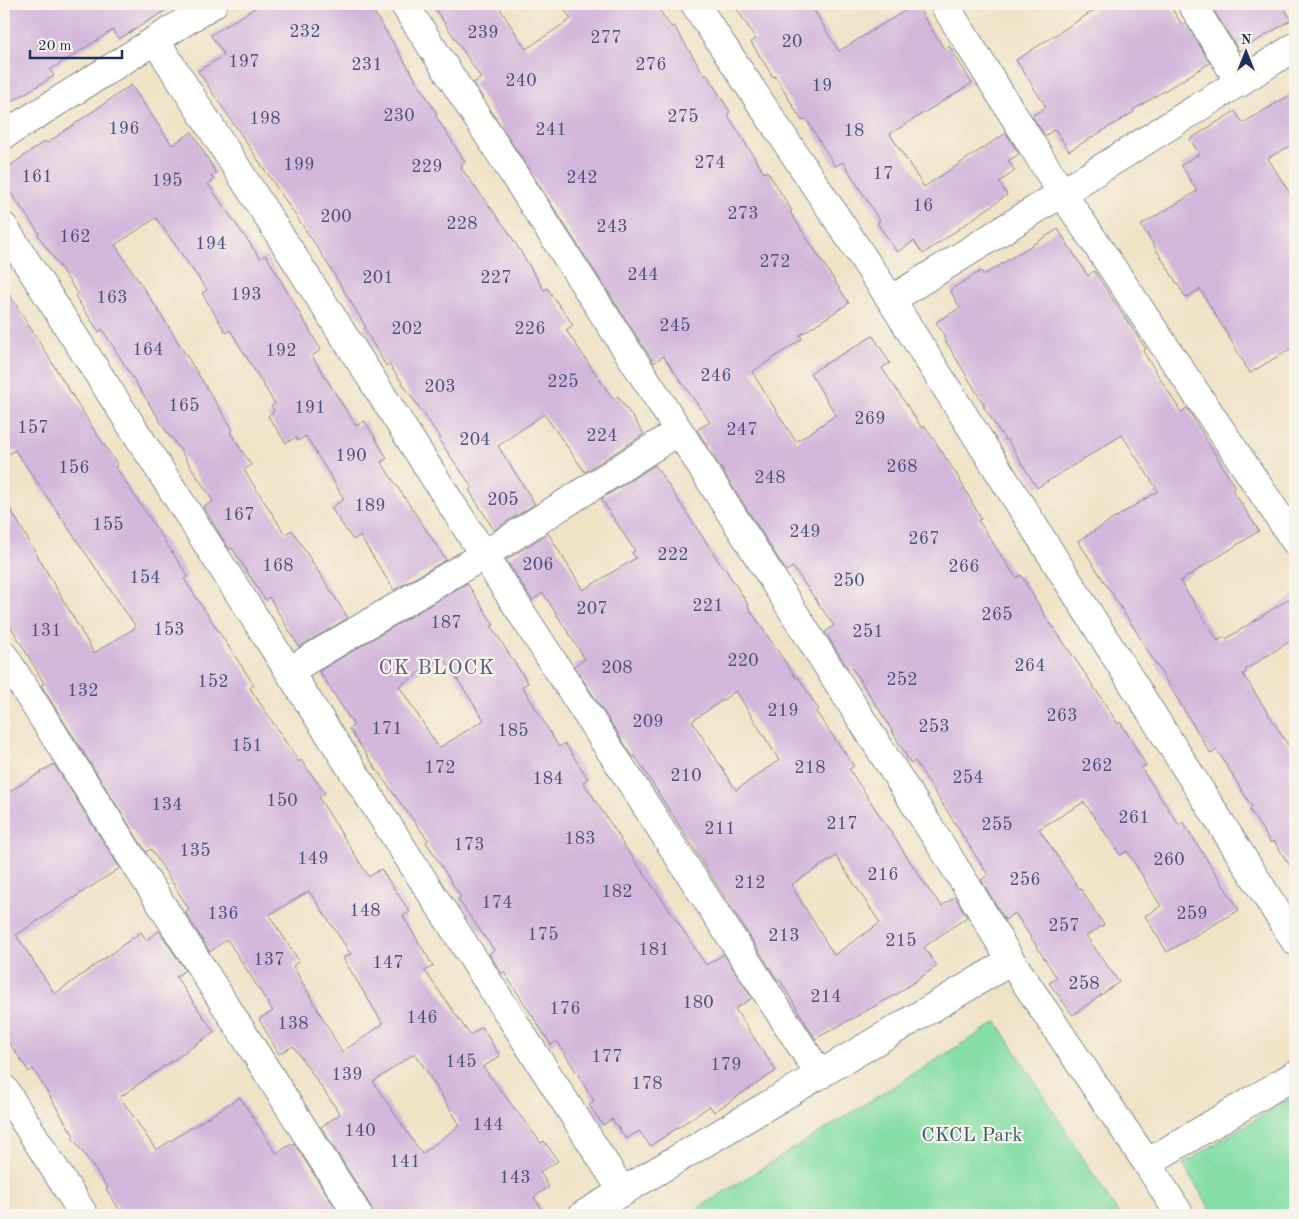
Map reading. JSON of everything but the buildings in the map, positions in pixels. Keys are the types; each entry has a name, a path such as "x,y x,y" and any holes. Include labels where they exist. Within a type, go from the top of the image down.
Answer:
{"street":[{"path":"4,135 213,4"},
{"path":"404,4 679,431 968,888 1011,961 1148,1163 1180,1215"},
{"path":"695,4 891,300 1295,941"},
{"path":"944,4 1062,193 1295,541"},
{"path":"1192,4 1240,83"},
{"path":"155,40 484,555 820,1075"},
{"path":"891,300 1295,47"},
{"path":"4,227 623,1192"},
{"path":"289,672 484,555 679,431"},
{"path":"4,656 358,1215"},
{"path":"583,1215 1011,961"},
{"path":"1148,1163 1295,1076"},
{"path":"4,1089 84,1215"}],"green space":[{"name":"CKCL Park","path":"997,1022 1119,1215 687,1215"},
{"path":"1295,1095 1295,1215 1214,1215 1183,1164"}],"district":[{"name":"CK BLOCK","path":"437,667"}]}
